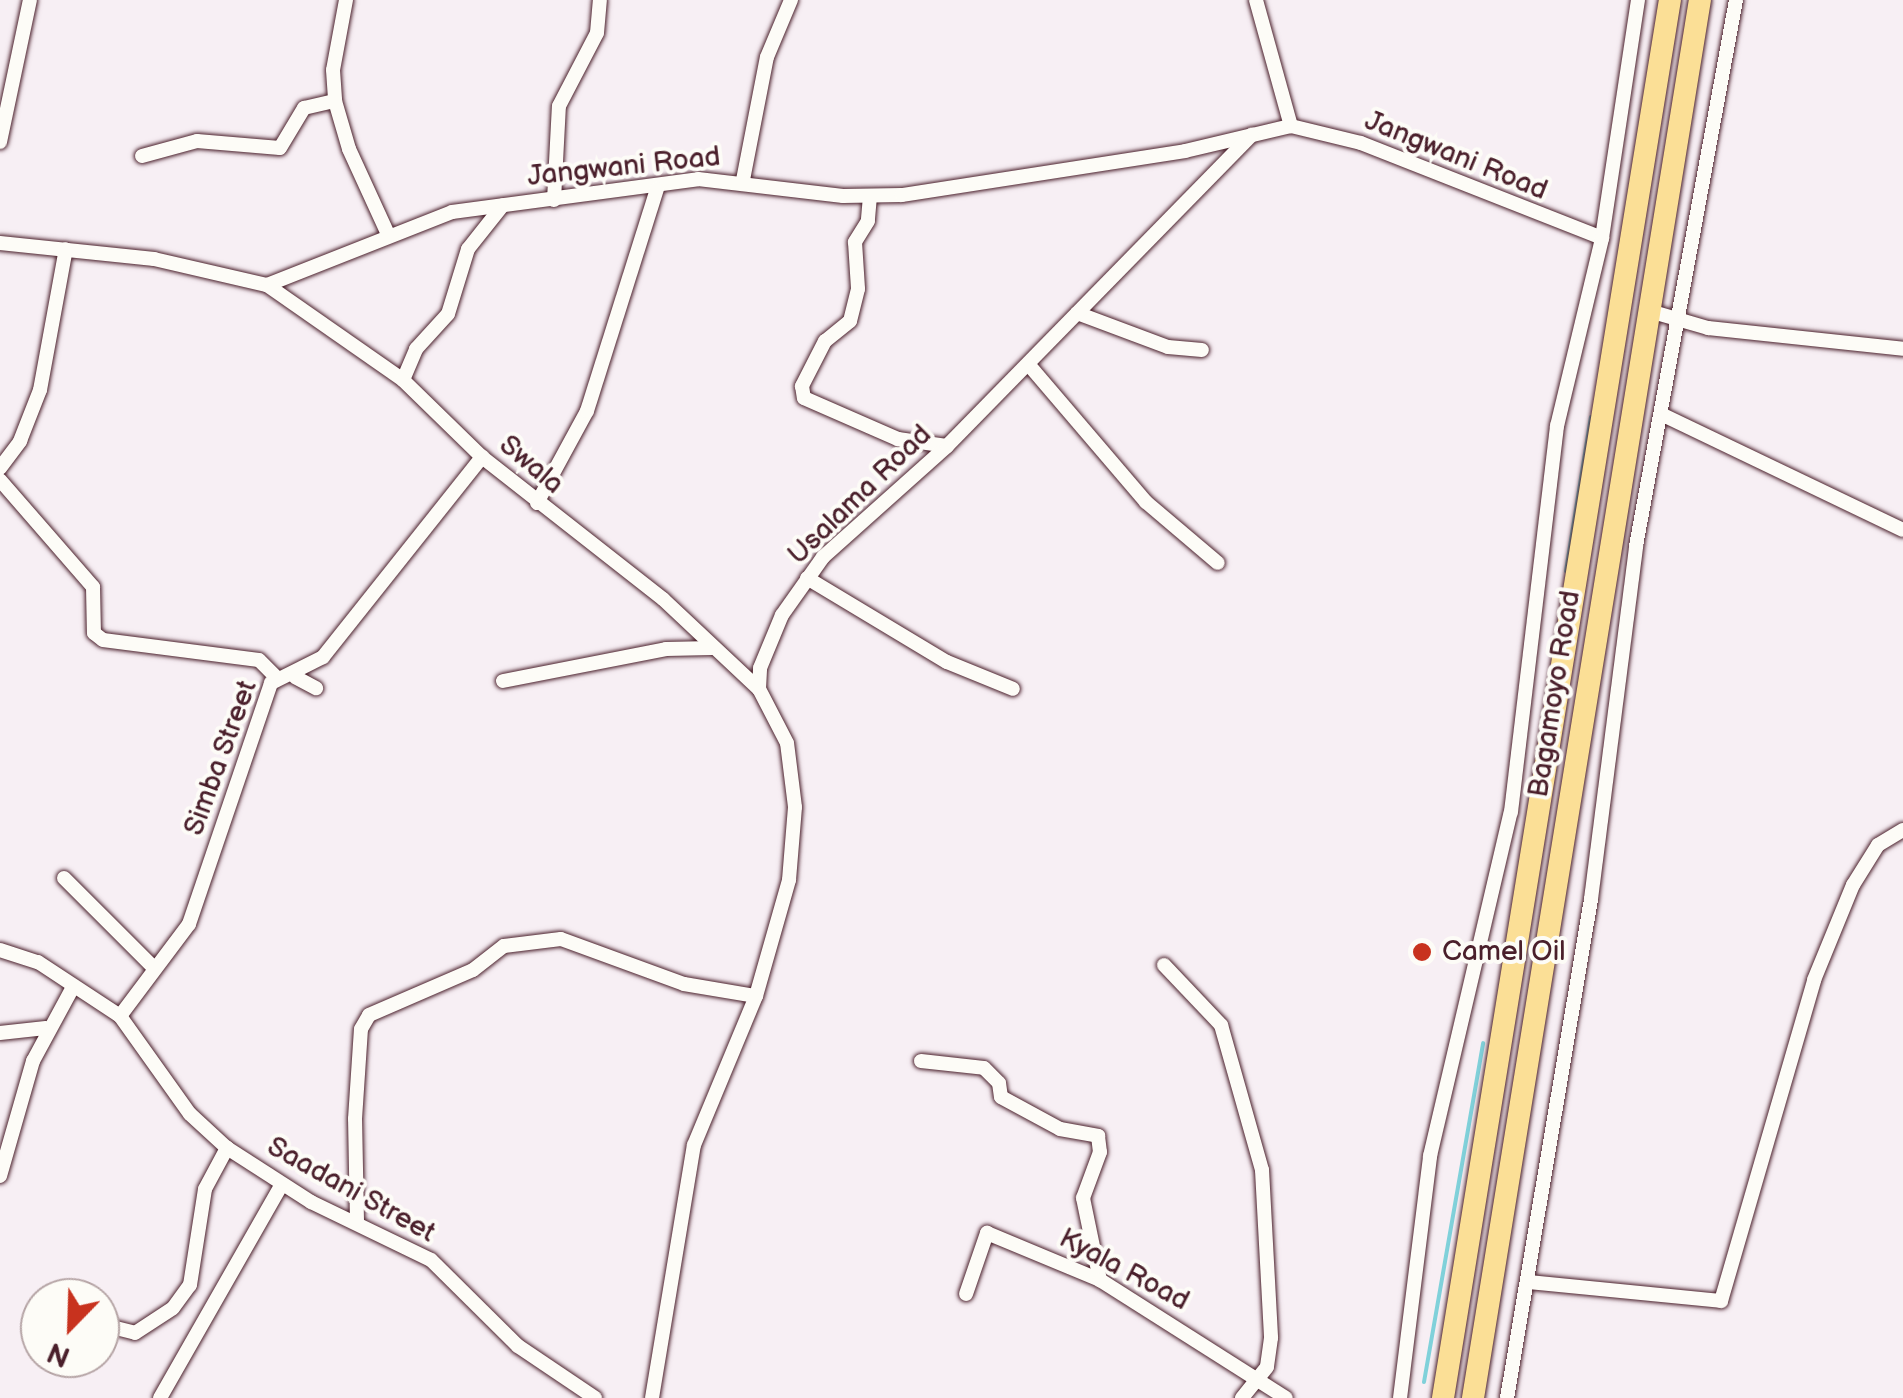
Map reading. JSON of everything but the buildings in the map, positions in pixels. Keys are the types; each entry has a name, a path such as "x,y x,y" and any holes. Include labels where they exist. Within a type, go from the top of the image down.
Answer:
{"highway":[{"name":"Bagamoyo Road","path":"1443,1398 1670,0"},
{"name":"Bagamoyo Road","path":"1472,1398 1646,310 1700,0"}],"street":[{"path":"0,142 30,0"},
{"path":"346,0 333,70 336,101 349,149 388,234"},
{"path":"554,200 560,106 597,33 600,0"},
{"path":"744,180 766,57 791,0"},
{"path":"1256,0 1290,126"},
{"path":"1400,1398 1430,1156 1511,812 1558,426 1602,238 1638,0"},
{"path":"1507,1398 1661,414 1736,0"},
{"path":"142,156 196,141 280,148 304,108 336,101"},
{"name":"Jangwani Road","path":"267,285 388,234 452,212 503,204 656,190 698,180 744,180 870,196 1186,151 1256,131 1290,126 1361,143 1602,238"},
{"name":"Usalama Road","path":"759,690 770,640 807,578 948,446 1256,131"},
{"path":"536,503 587,411 656,190"},
{"path":"870,196 868,221 855,242 858,289 850,321 825,340 802,386 804,398 898,439 948,446"},
{"path":"403,380 416,349 448,314 468,250 503,204"},
{"path":"0,243 154,259 267,285"},
{"path":"0,468 40,390 66,249"},
{"name":"Swala","path":"267,285 403,380 482,457 662,599 759,690"},
{"path":"1646,310 1680,321 1903,349"},
{"path":"1078,313 1168,347 1202,350"},
{"path":"1028,365 1146,502 1218,563"},
{"path":"1661,414 1903,530"},
{"name":"Simba Street","path":"120,1016 189,924 276,677 295,676 360,616 482,457"},
{"path":"0,480 93,588 94,633 102,640 259,660 276,677"},
{"path":"807,578 946,662 1013,689"},
{"path":"503,681 666,649 712,648"},
{"path":"295,676 316,688"},
{"path":"652,1398 694,1145 756,996 788,880 796,808 788,744 759,690"},
{"path":"1528,1282 1721,1301 1814,980 1853,885 1878,845 1903,830"},
{"path":"64,878 154,968"},
{"path":"358,1221 356,1119 361,1029 368,1015 473,970 504,946 560,939 684,984 756,996"},
{"name":"Saadani Street","path":"0,950 38,962 72,989 120,1016 190,1114 227,1148 282,1184 430,1260 518,1346 595,1398"},
{"path":"1164,964 1221,1025 1262,1170 1271,1338 1267,1367 1242,1398"},
{"path":"0,1176 46,1028 72,989"},
{"path":"0,1033 46,1028"},
{"path":"920,1060 988,1070 1001,1097 1060,1129 1098,1136 1100,1152 1083,1198 1100,1280"},
{"path":"120,1330 135,1334 173,1308 190,1285 205,1189 227,1148"},
{"path":"160,1398 282,1184"},
{"name":"Kyala Road","path":"966,1294 988,1233 1100,1280 1286,1398"}],"waterway":[{"path":"1566,571 1591,417"},
{"path":"1424,1382 1483,1043"}],"place":[{"name":"Camel Oil","path":"1422,952"}]}
